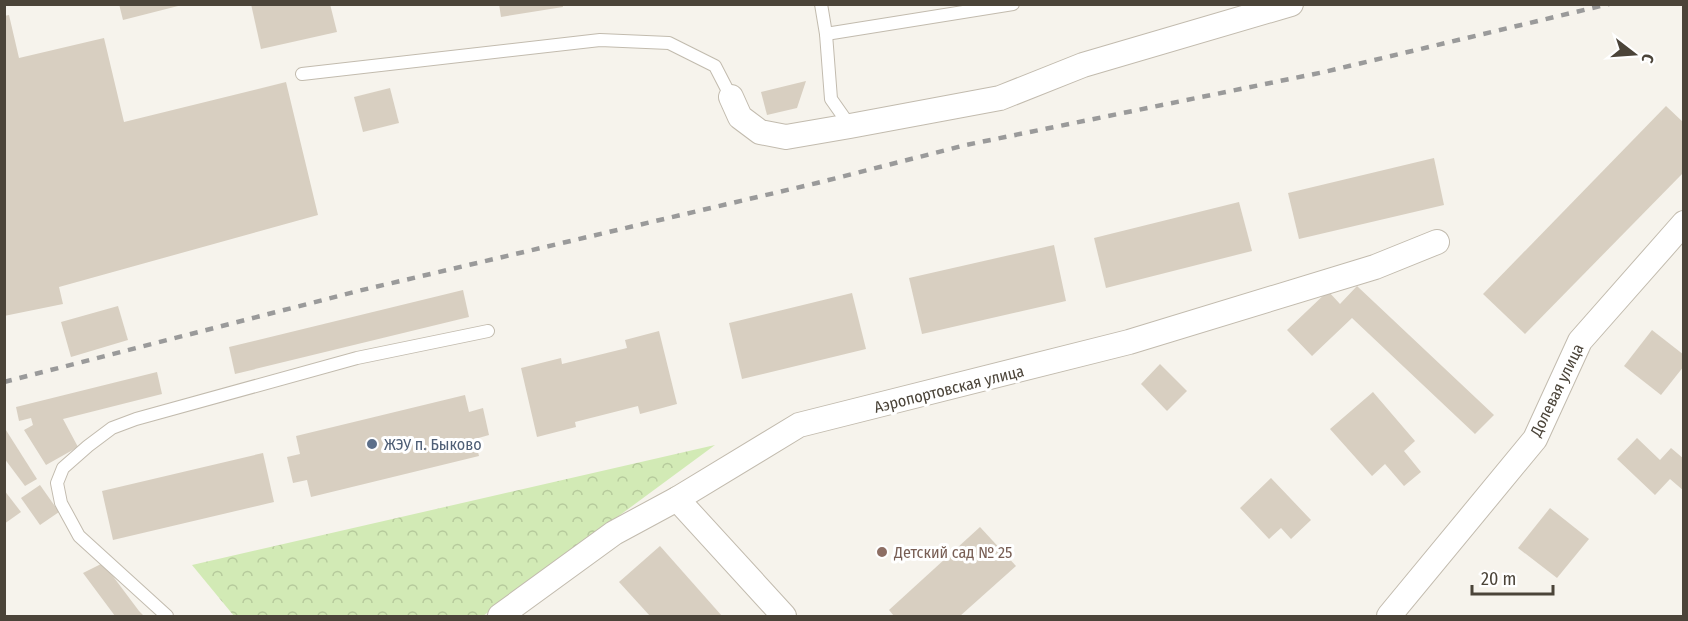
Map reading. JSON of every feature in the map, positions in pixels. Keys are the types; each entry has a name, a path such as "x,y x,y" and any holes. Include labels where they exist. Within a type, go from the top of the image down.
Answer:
{"street":[{"path":"731,97 740,117 760,132 786,136 850,126 1000,98 1083,65 1291,4"},
{"name":"Долевая улица","path":"1389,616 1535,439 1580,341 1683,223"},
{"name":"Аэропортовская улица","path":"500,616 614,534 677,499 799,425 1130,342 1375,267 1437,242"},
{"path":"677,499 784,616"}],"lane":[{"path":"821,4 826,34 831,99 850,126"},
{"path":"826,34 1013,4"},
{"path":"302,74 600,40 669,43 715,66 731,97"},
{"path":"168,616 79,536 61,503 57,483 63,468 112,428 136,419 357,358 488,331"}],"green space":[{"path":"715,445 483,616 234,616 192,565"}],"building":[{"path":"119,4 182,4 182,5 123,20"},
{"path":"251,4 330,4 337,32 261,49"},
{"path":"499,4 562,4 563,7 501,17"},
{"path":"9,15 19,58 104,38 124,122 286,82 318,215 59,287 63,304 4,316 4,16"},
{"path":"806,81 797,108 767,115 761,92"},
{"path":"390,88 399,123 363,132 354,97"},
{"path":"1666,106 1684,123 1684,172 1525,334 1483,294"},
{"path":"1434,158 1444,205 1299,239 1288,193"},
{"path":"1239,202 1252,251 1106,288 1094,238"},
{"path":"1054,245 1066,301 922,334 909,278"},
{"path":"1357,286 1494,415 1475,434 1352,318 1312,356 1287,330 1328,291 1340,304"},
{"path":"463,290 469,317 235,374 229,347"},
{"path":"852,293 866,349 742,379 729,323"},
{"path":"118,306 128,340 71,357 61,322"},
{"path":"1652,330 1684,355 1684,366 1661,395 1624,366"},
{"path":"659,331 677,404 640,414 638,406 575,422 576,427 537,437 521,368 561,358 562,364 627,348 625,340"},
{"path":"1160,364 1187,391 1167,411 1141,384"},
{"path":"157,372 162,394 63,419 78,447 46,465 24,430 33,425 31,418 19,421 16,407"},
{"path":"1373,392 1415,441 1404,451 1421,472 1404,486 1385,464 1372,476 1330,429"},
{"path":"465,395 469,412 483,408 489,435 475,439 479,456 311,497 307,480 293,483 287,457 300,454 296,436"},
{"path":"4,427 37,479 25,486 4,458"},
{"path":"1637,438 1660,460 1671,448 1684,459 1684,491 1670,479 1655,495 1617,459"},
{"path":"263,453 274,502 113,540 102,491"},
{"path":"1271,478 1311,520 1291,539 1281,528 1269,539 1240,508"},
{"path":"40,485 59,512 40,525 21,498"},
{"path":"4,490 21,512 4,524"},
{"path":"1550,508 1589,539 1557,578 1518,548"},
{"path":"980,527 1016,566 960,616 894,616 889,610"},
{"path":"660,546 722,616 650,616 619,582"},
{"path":"103,563 144,616 115,616 83,573"}],"railway":[{"path":"4,382 358,291 817,183 966,145 1324,72 1609,4"}],"place":[{"name":"ЖЭУ п. Быково","path":"372,444"},
{"name":"Детский сад № 25","path":"882,552"}]}
